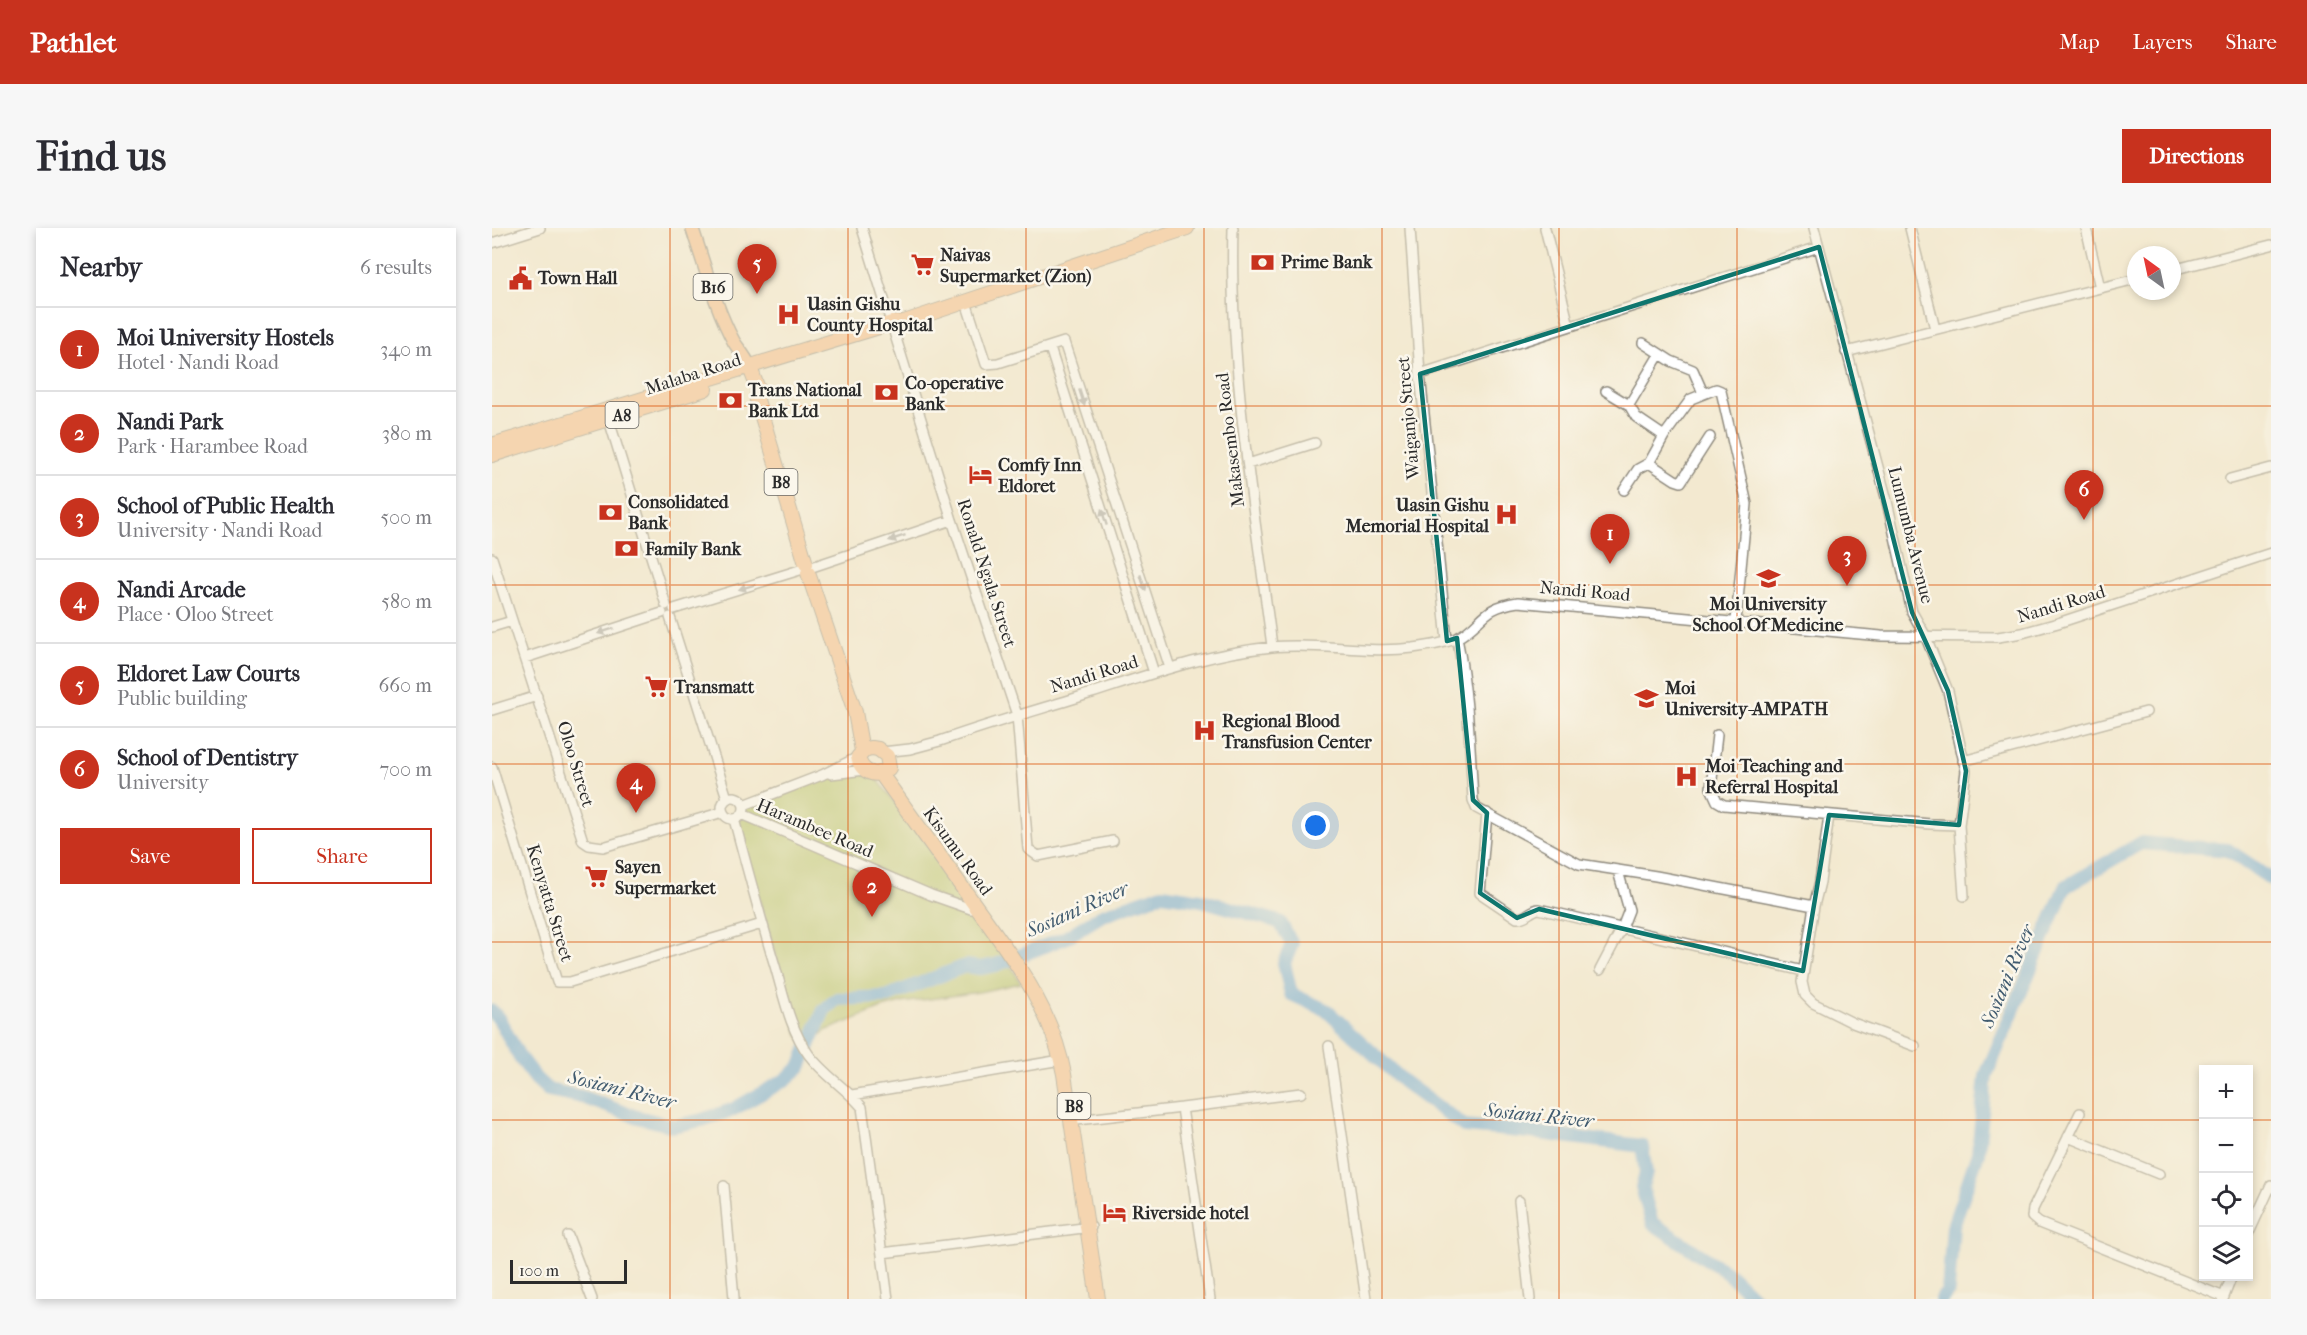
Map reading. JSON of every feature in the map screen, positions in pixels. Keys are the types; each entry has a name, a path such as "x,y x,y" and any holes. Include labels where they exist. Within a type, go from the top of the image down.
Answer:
{"highway":[{"name":"Malaba Road","path":"492,456 609,420 746,371 966,302 1187,228"},
{"name":"B8","path":"746,371 758,389 757,400 807,568 855,712 876,759 971,886 1045,1003 1063,1048 1077,1120 1089,1227"},
{"name":"A8","path":"492,445 746,371"},
{"path":"865,770 875,775 876,759"},
{"name":"Kisumu Road","path":"876,759 976,907 1008,947"},
{"name":"B8","path":"1023,968 1044,1010 1061,1060 1089,1227 1098,1299"}],"main road":[{"name":"B16","path":"692,228 720,309 735,344 735,354 746,371"}],"street":[{"path":"492,243 540,228"},
{"name":"Ronald Ngala Street","path":"862,228 897,324 952,520 1017,715 1028,845 1031,852 1038,856 1113,841"},
{"name":"Makasembo Road","path":"1233,228 1233,314 1248,464 1272,646"},
{"name":"Waiganjo Street","path":"1410,228 1420,374 1447,641"},
{"path":"1545,228 1569,326"},
{"name":"Lumumba Avenue","path":"1814,228 1886,497 1912,612 1926,635 1948,691 1965,778 1959,825 1964,896"},
{"path":"1910,228 1935,329"},
{"path":"2086,228 2100,288"},
{"path":"2181,268 2271,244"},
{"path":"1420,374 1819,248"},
{"path":"1846,352 2127,281"},
{"path":"966,302 986,364 998,363 1064,342 1170,668"},
{"path":"1643,343 1659,355 1693,370 1703,393"},
{"path":"1050,348 1154,673"},
{"path":"1629,405 1659,355"},
{"path":"1624,490 1638,469 1649,463 1664,436 1691,399 1719,389 1748,504 1736,621"},
{"path":"1606,391 1629,405 1636,417 1664,436"},
{"path":"609,420 727,798"},
{"path":"1649,463 1681,482 1710,437"},
{"path":"1248,464 1315,443"},
{"path":"2230,479 2271,468"},
{"path":"525,658 952,520"},
{"name":"Nandi Road","path":"740,813 822,775 1170,668 1221,655 1272,646 1411,648 1457,638 1492,609 1518,602 1881,636 1998,637 2022,633 2271,553"},
{"name":"Oloo Street","path":"492,558 580,836 589,846 603,847 723,812"},
{"path":"492,627 512,621"},
{"path":"1457,638 1468,720 1473,800 1476,808 1574,862 1814,906"},
{"path":"492,710 537,696"},
{"path":"1963,761 2146,712"},
{"path":"1717,735 1711,788 1717,801 1724,805 1959,825"},
{"name":"Kenyatta Street","path":"492,767 557,982 570,982 762,924"},
{"name":"Nandi Road","path":"822,775 865,770"},
{"path":"740,813 727,818 723,812 722,803 727,798 737,797 762,924 789,1017 811,1057 862,1107 888,1299"},
{"name":"Harambee Road","path":"740,813 931,895 971,909 976,907"},
{"path":"1487,813 1479,888 1485,898 1517,918 1539,909 1803,971"},
{"path":"1829,815 1820,882 1803,971 1802,990 1813,1003 1853,1023 1915,1046"},
{"path":"1600,970 1629,910 1618,871"},
{"path":"1329,1046 1366,1299"},
{"path":"852,1095 1061,1060"},
{"path":"1077,1120 1301,1093"},
{"path":"1182,1108 1210,1299"},
{"path":"2080,1113 2033,1209 2032,1217 2039,1223 2224,1298 2230,1281"},
{"path":"2068,1137 2159,1174"},
{"path":"2252,1227 2271,1185"},
{"path":"724,1186 732,1299"},
{"path":"1520,1201 1530,1299"},
{"path":"882,1253 1089,1227"},
{"path":"568,1236 592,1299"}],"highlighted area":[{"path":"1819,247 1912,612 1948,691 1966,771 1959,825 1829,815 1803,971 1539,909 1517,918 1480,893 1487,813 1473,800 1457,638 1447,641 1420,374"}],"green space":[{"path":"865,771 875,776 977,909 1021,983 882,1008 825,1031 817,1038 812,1056 798,1034 736,820 744,814 746,806 823,776"}],"waterway":[{"name":"Sosiani River","path":"1941,1299 1948,1291 1953,1226 1978,1153 1986,1075 2065,887 2141,843 2228,850 2271,879"},
{"name":"Sosiani River","path":"492,1011 499,1019 520,1058 548,1090 582,1097 634,1116 673,1126 732,1110 785,1080 800,1067 824,1010 837,999 886,997 965,966 980,968 996,965 1065,938 1102,915 1162,894 1201,900 1280,922 1292,944 1284,963 1291,994 1326,1010 1404,1082 1464,1126 1642,1146 1646,1173 1642,1187 1652,1223 1728,1273 1755,1299"}],"place":[{"name":"Prime Bank","path":"1263,262"},
{"name":"Naivas Supermarket (Zion)","path":"922,265"},
{"name":"Town Hall","path":"520,278"},
{"name":"Eldoret Law Courts","path":"757,294"},
{"name":"Uasin Gishu County Hospital","path":"789,314"},
{"name":"Co-operative Bank","path":"887,393"},
{"name":"Trans National Bank Ltd","path":"730,400"},
{"name":"Comfy Inn Eldoret","path":"980,475"},
{"name":"Consolidated Bank","path":"610,512"},
{"name":"Uasin Gishu Memorial Hospital","path":"1507,515"},
{"name":"School of Dentistry","path":"2084,520"},
{"name":"Family Bank","path":"627,549"},
{"name":"Moi University Hostels","path":"1610,564"},
{"name":"Moi University School Of Medicine","path":"1768,578"},
{"name":"School of Public Health","path":"1847,586"},
{"name":"Transmatt","path":"656,687"},
{"name":"Moi University-AMPATH","path":"1647,698"},
{"name":"Regional Blood Transfusion Center","path":"1204,731"},
{"name":"Moi Teaching and Referral Hospital","path":"1687,776"},
{"name":"Nandi Arcade","path":"636,813"},
{"name":"Sayen Supermarket","path":"597,877"},
{"name":"Nandi Park","path":"872,917"},
{"name":"Riverside hotel","path":"1114,1213"}]}
